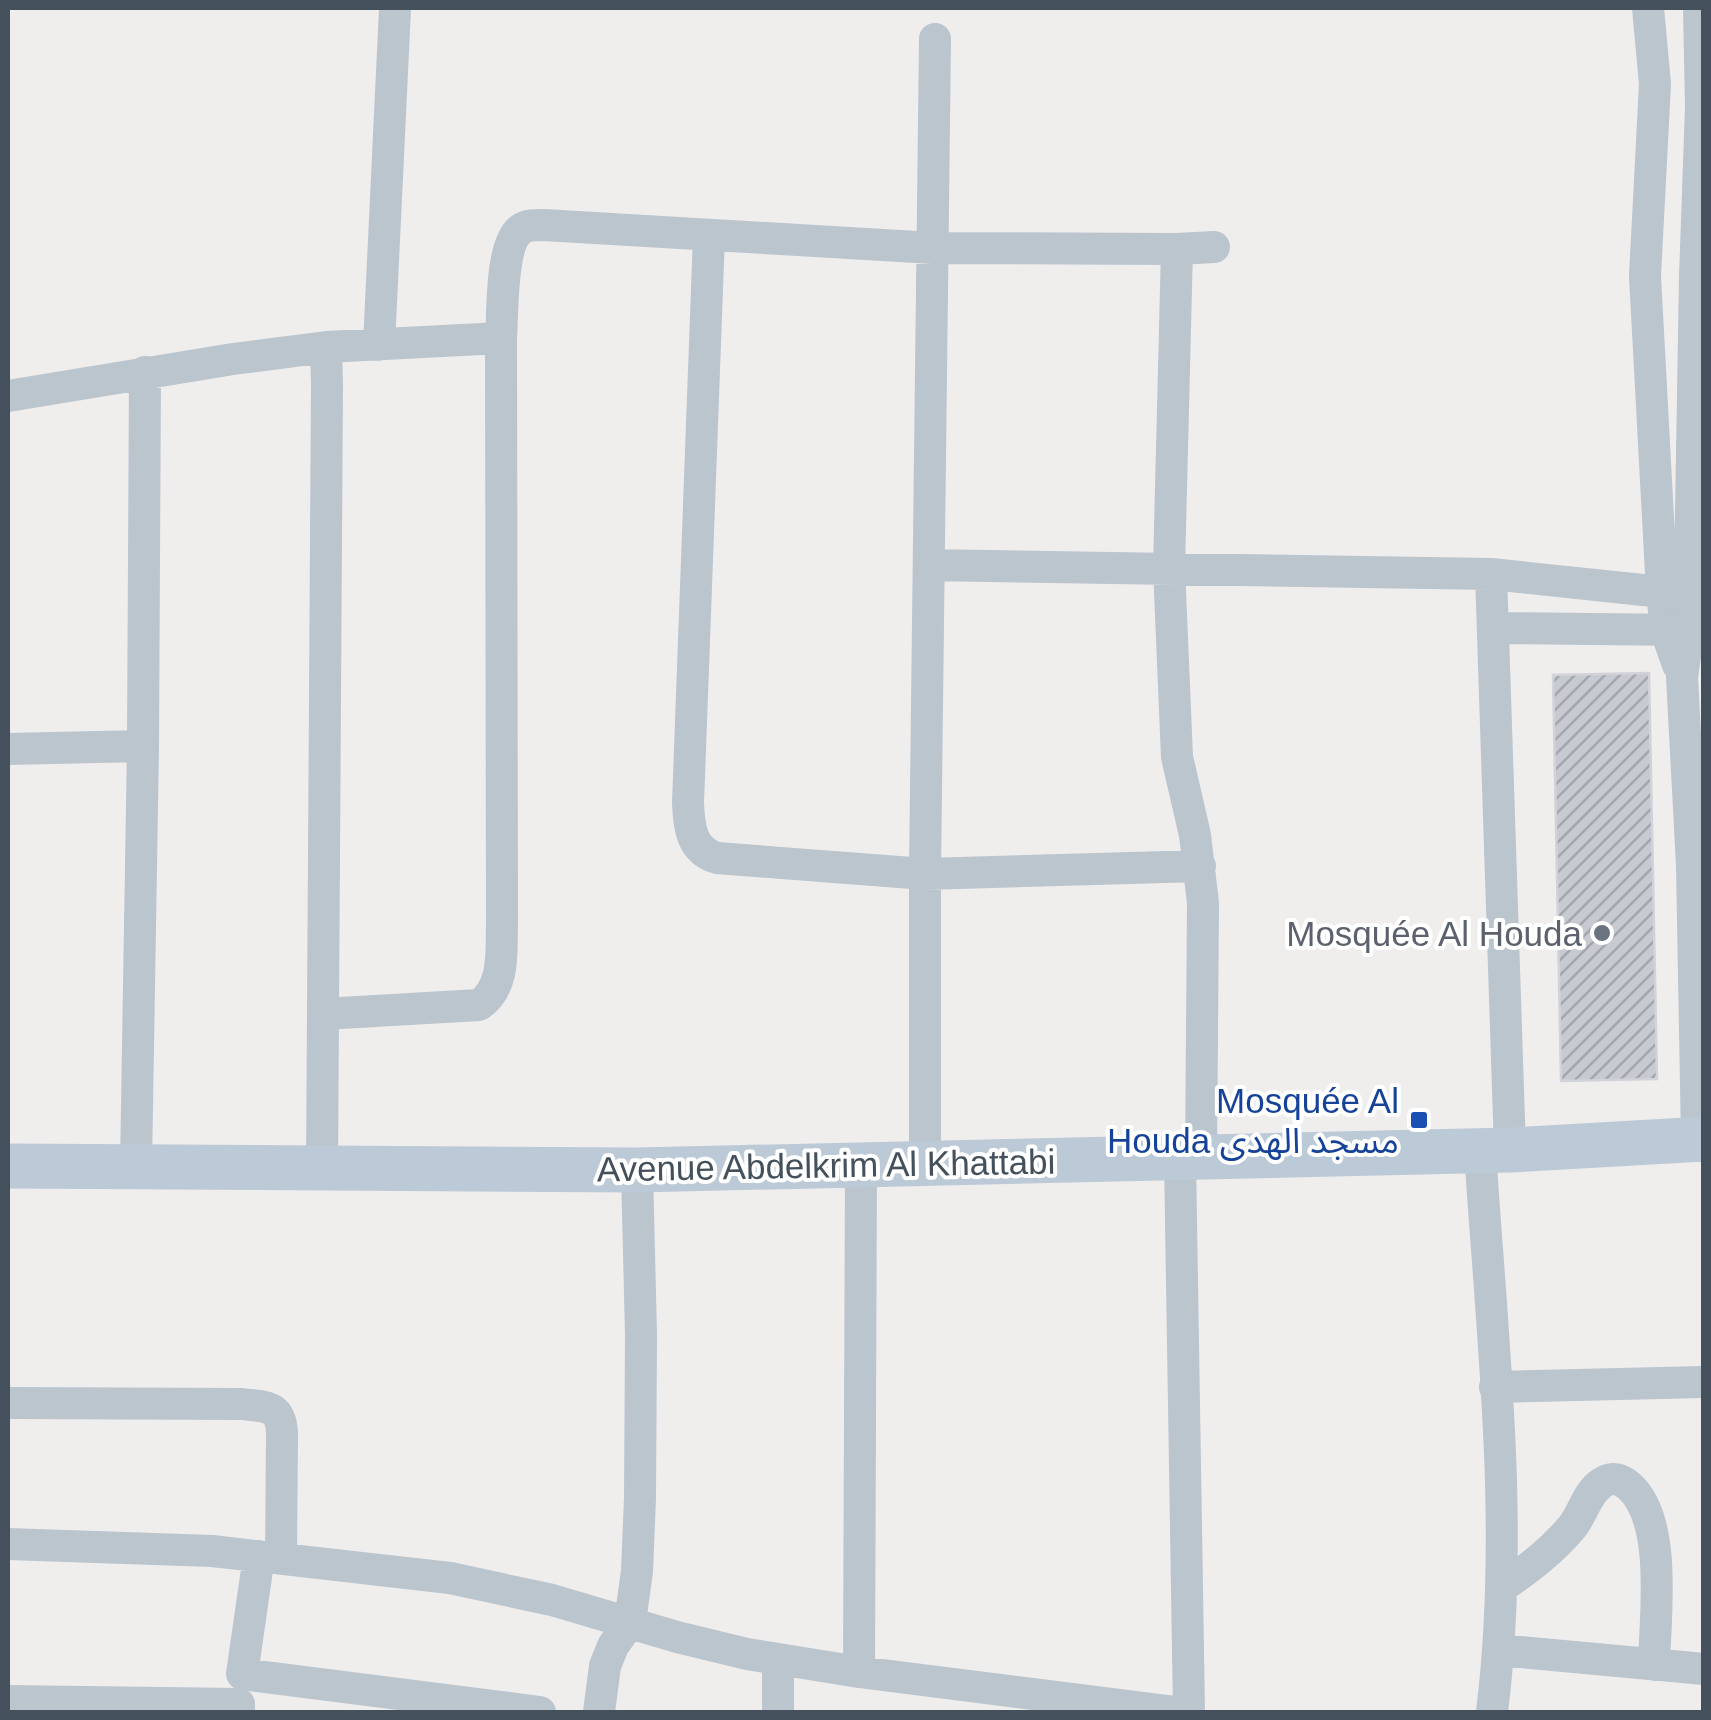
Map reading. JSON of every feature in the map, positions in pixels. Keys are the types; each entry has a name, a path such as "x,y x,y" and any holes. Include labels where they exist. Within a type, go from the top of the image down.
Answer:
{"main road":[{"name":"Avenue Abdelkrim Al Khattabi","path":"8,1166 637,1170 1495,1151 1700,1140"}],"street":[{"path":"1648,8 1654,84 1645,276 1685,612"},
{"path":"1699,8 1699,277 1682,677 1698,864 1700,1140"},
{"path":"379,344 395,9"},
{"path":"924,1164 935,39"},
{"path":"323,1014 479,1004 496,987 500,972 502,338 508,252 522,228 544,225 933,248 1214,246"},
{"path":"709,235 688,803 694,842 708,855 718,858 925,874 1200,866"},
{"path":"1178,249 1170,568 1177,757 1200,866 1203,903 1190,1158 1189,1712"},
{"path":"1645,276 1699,277"},
{"path":"8,396 326,347 502,338"},
{"path":"322,1169 326,347"},
{"path":"136,1166 145,372"},
{"path":"929,565 1491,574 1685,612"},
{"path":"1491,574 1496,1387 1502,1465 1502,1588 1492,1712"},
{"path":"1494,628 1685,612"},
{"path":"8,749 143,746"},
{"path":"859,1672 861,1166"},
{"path":"599,1712 606,1666 630,1622 636,1570 642,1335 637,1170"},
{"path":"1496,1387 1704,1382"},
{"path":"8,1403 242,1404 274,1410 282,1421 282,1432 270,1557 240,1696"},
{"path":"1502,1588 1556,1545 1576,1523 1597,1486 1609,1479 1621,1480 1635,1491 1651,1520 1656,1555 1654,1665"},
{"path":"8,1544 212,1551 450,1578 552,1600 694,1641 778,1660 1176,1712"},
{"path":"1498,1650 1704,1668"},
{"path":"778,1660 778,1712"},
{"path":"17,1705 240,1696 540,1712"}],"building":[{"name":"Mosquée Al Houda","path":"1649,673 1657,1079 1561,1081 1553,675"}],"place":[{"name":"Mosquée Al Houda","path":"1602,933"},
{"name":"Mosquée Al Houda مسجد الهدى","path":"1419,1120"}]}
